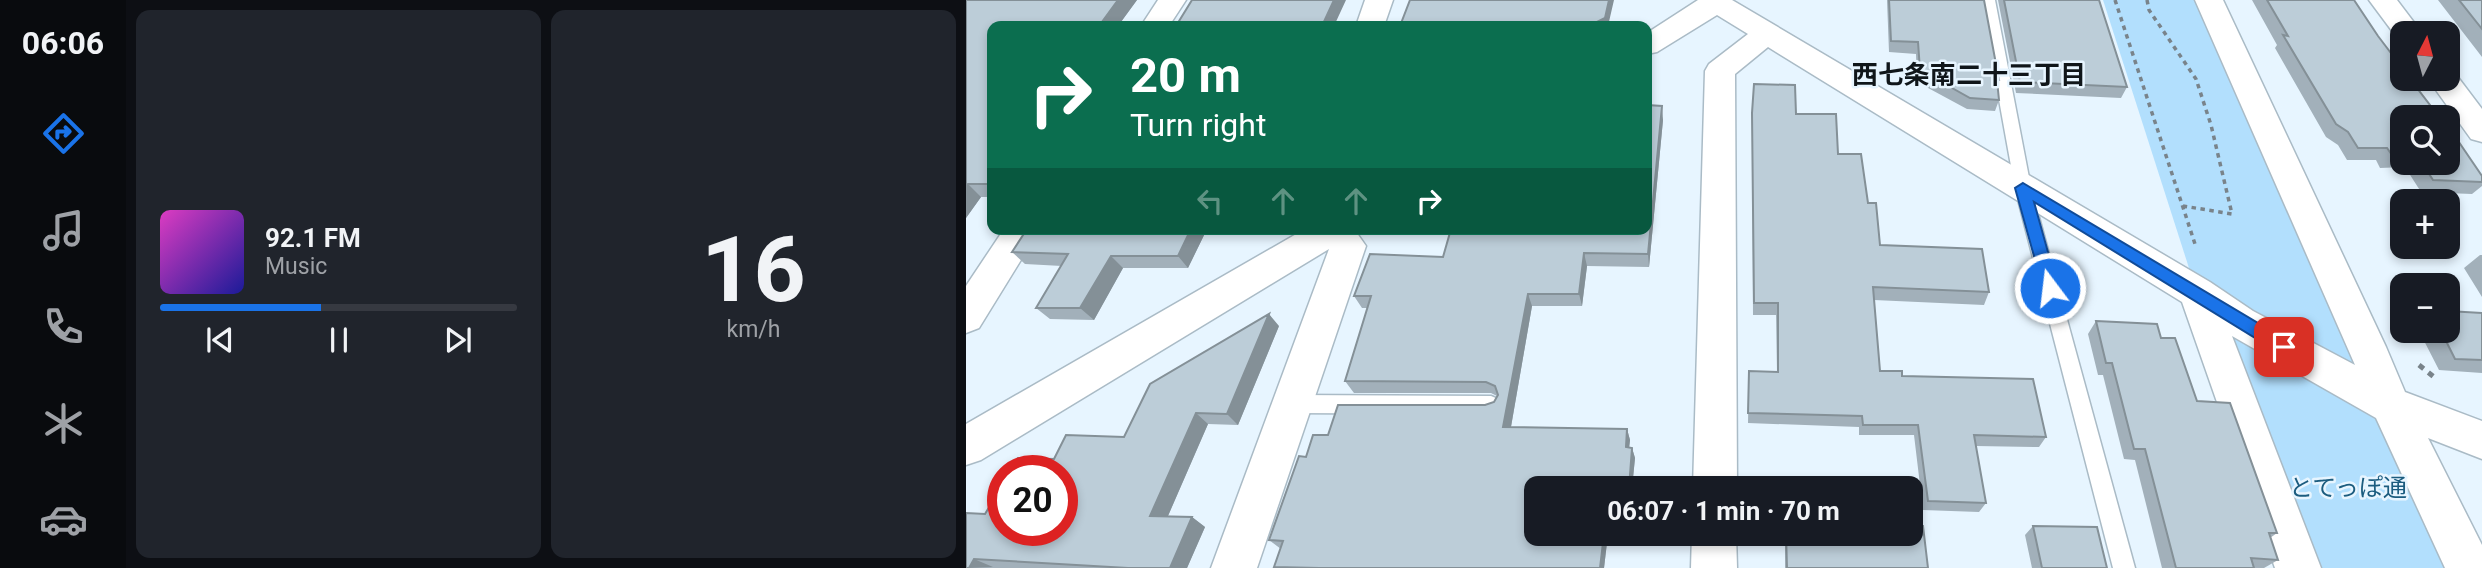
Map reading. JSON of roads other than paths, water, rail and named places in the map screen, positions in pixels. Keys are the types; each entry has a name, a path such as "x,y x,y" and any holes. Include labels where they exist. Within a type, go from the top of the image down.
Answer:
{"street":[{"path":"1158,21 1172,0"},
{"path":"1372,21 1379,0"},
{"path":"2209,0 2367,347 2390,405 2469,568"},
{"path":"2383,0 2399,21"},
{"path":"1652,42 1714,2 2023,188 2199,276 2240,322 2390,405 2482,440"},
{"path":"1715,476 1720,71 1766,34"},
{"path":"2452,91 2482,131"},
{"path":"966,317 1019,235"},
{"path":"966,446 1325,235"},
{"path":"1234,568 1348,246 1338,235"},
{"path":"2199,276 2298,568"},
{"path":"1714,546 1714,568"}],"lane":[{"path":"1988,0 2023,188 2124,568"},
{"path":"1292,404 1491,405"}],"district":[{"name":"西七条南二十三丁目","path":"1969,75"}],"park label":[{"name":"とてっぽ通","path":"2348,488"}]}
